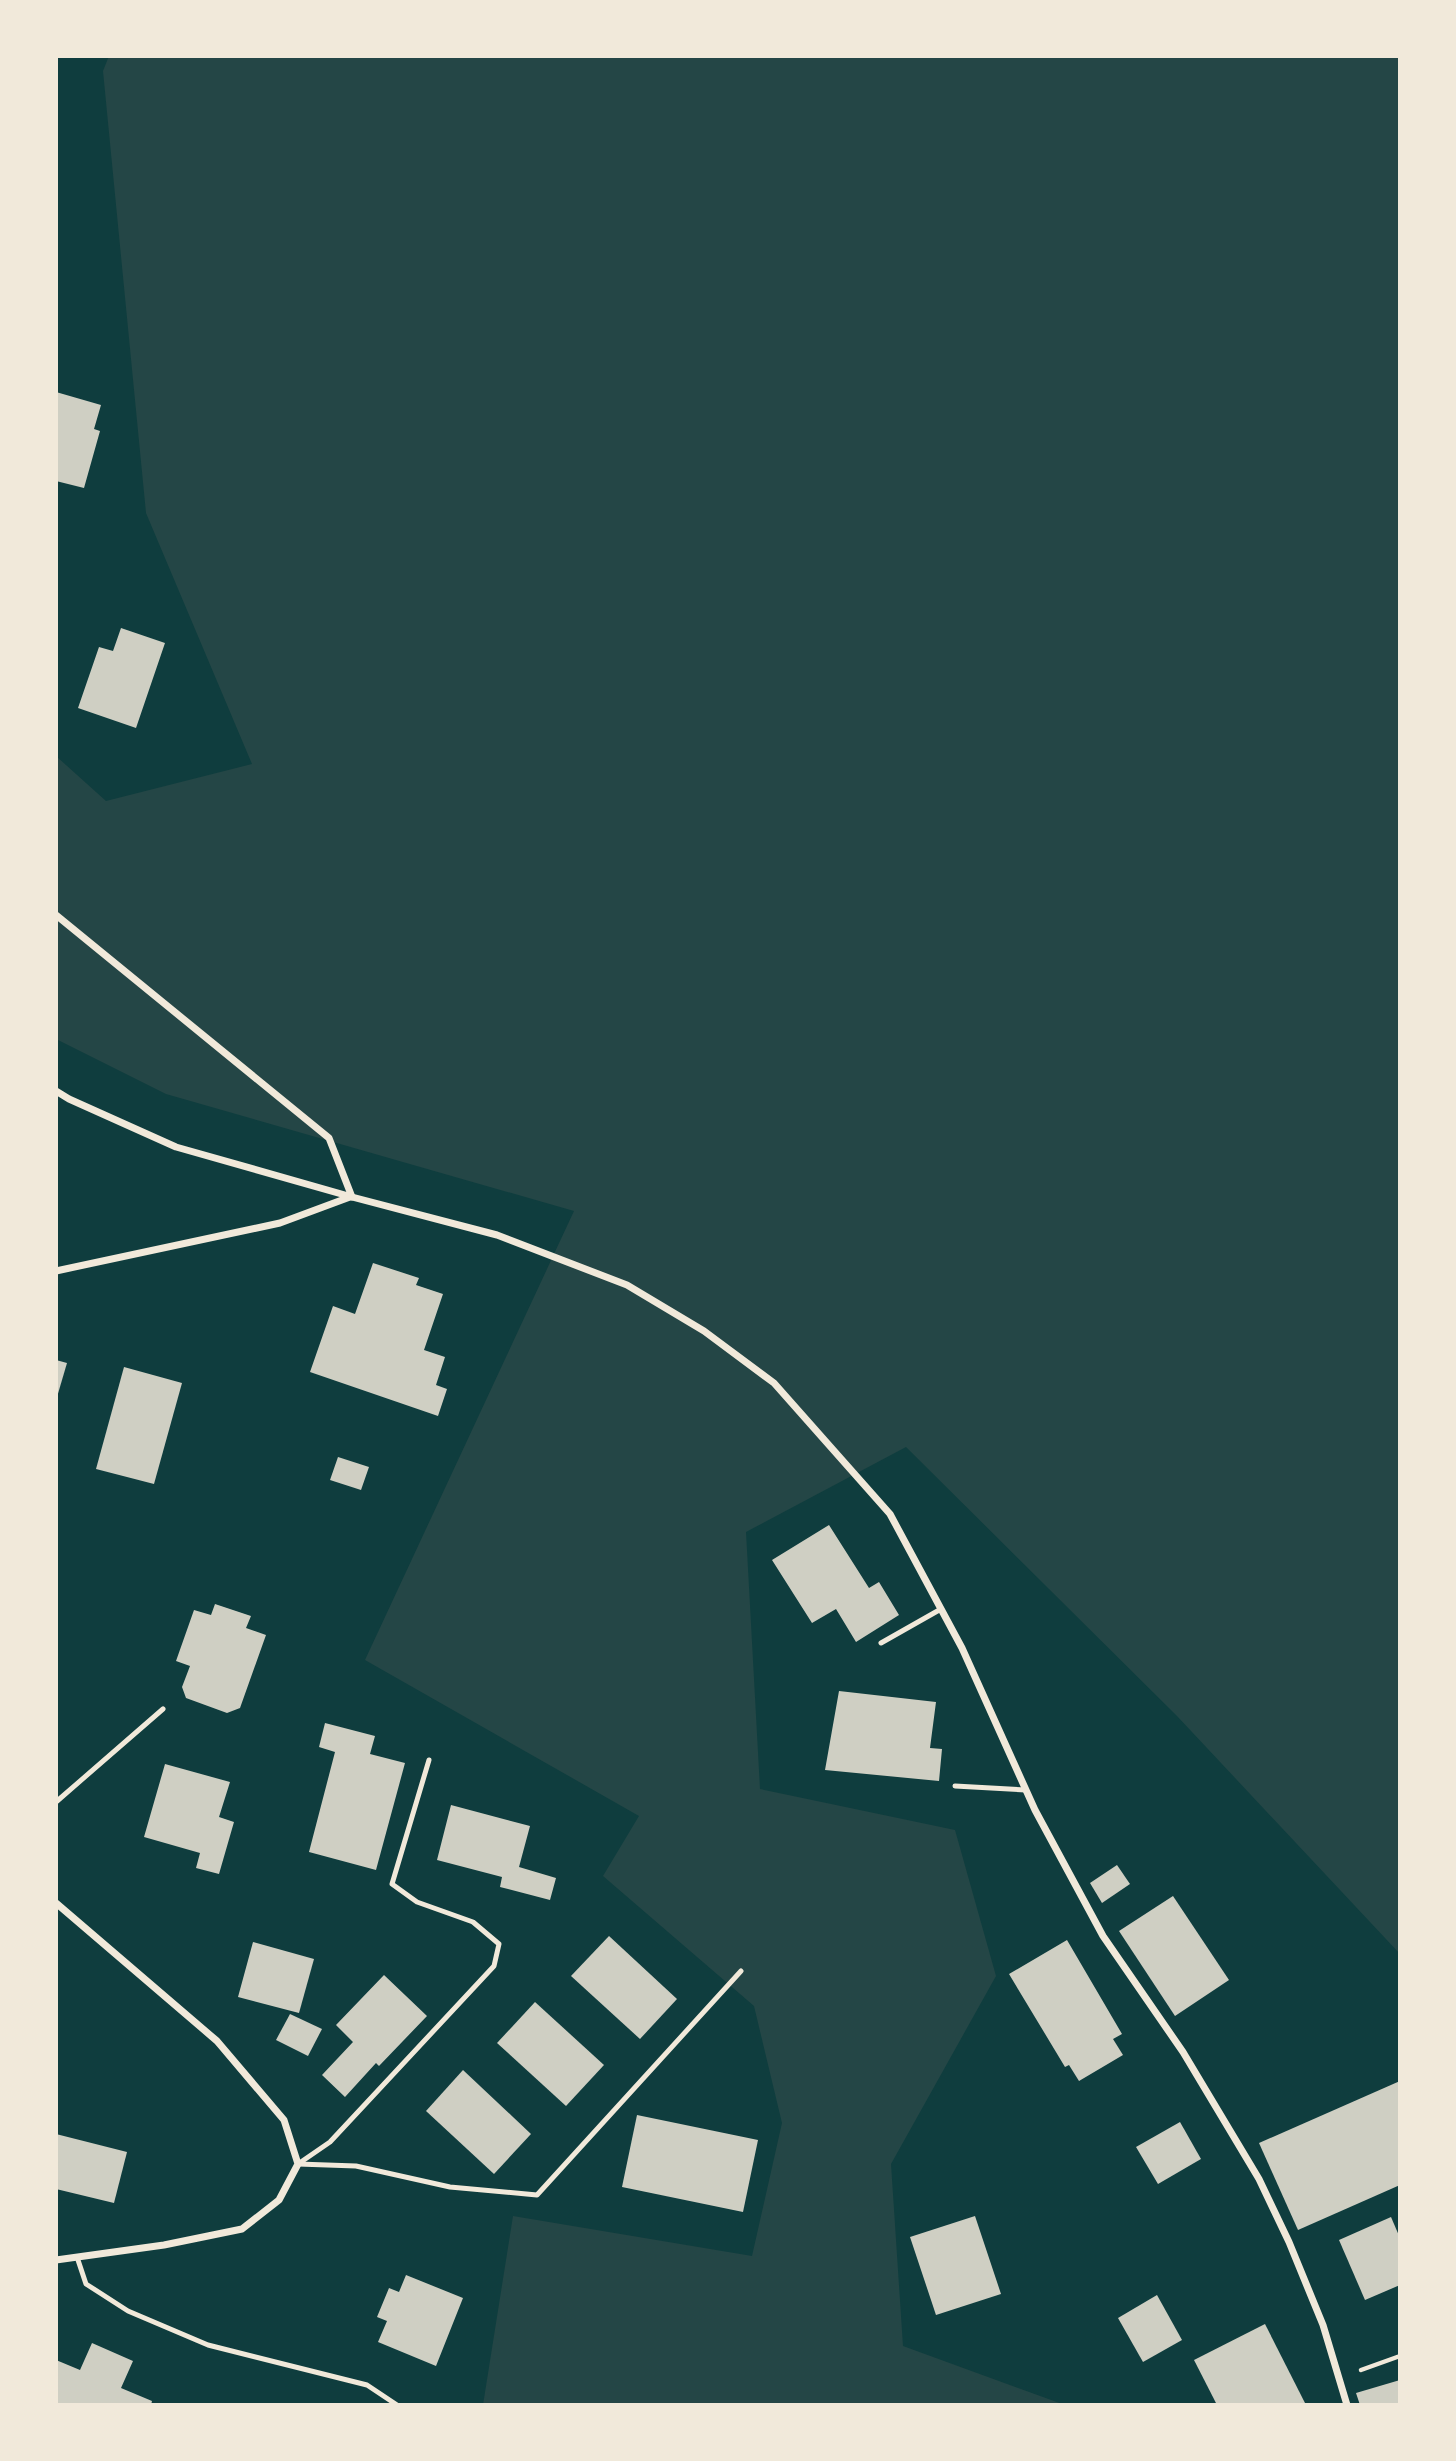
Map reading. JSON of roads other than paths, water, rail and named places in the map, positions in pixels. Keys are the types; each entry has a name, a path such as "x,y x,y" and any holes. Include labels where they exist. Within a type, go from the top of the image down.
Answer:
{"street":[{"path":"56,915 330,1138 352,1197"},
{"path":"56,1091 176,1147 510,1240 627,1285 704,1331 774,1383 890,1514 962,1648 1026,1790 1103,1936 1183,2052 1259,2179 1289,2242 1323,2325 1347,2405"},
{"path":"56,1271 280,1223 352,1197"},
{"path":"56,1903 217,2041 284,2120 298,2164 279,2200 242,2229 164,2245 56,2260"}],"lane":[{"path":"881,1643 941,1609"},
{"path":"56,1802 163,1709"},
{"path":"298,2164 330,2142 494,1966 499,1944 473,1922 417,1902 393,1884 429,1760"},
{"path":"955,1786 1026,1790"},
{"path":"298,2164 356,2166 450,2186 537,2195 741,1970"},
{"path":"77,2257 86,2284 128,2311 208,2345 367,2385 397,2405"}]}
